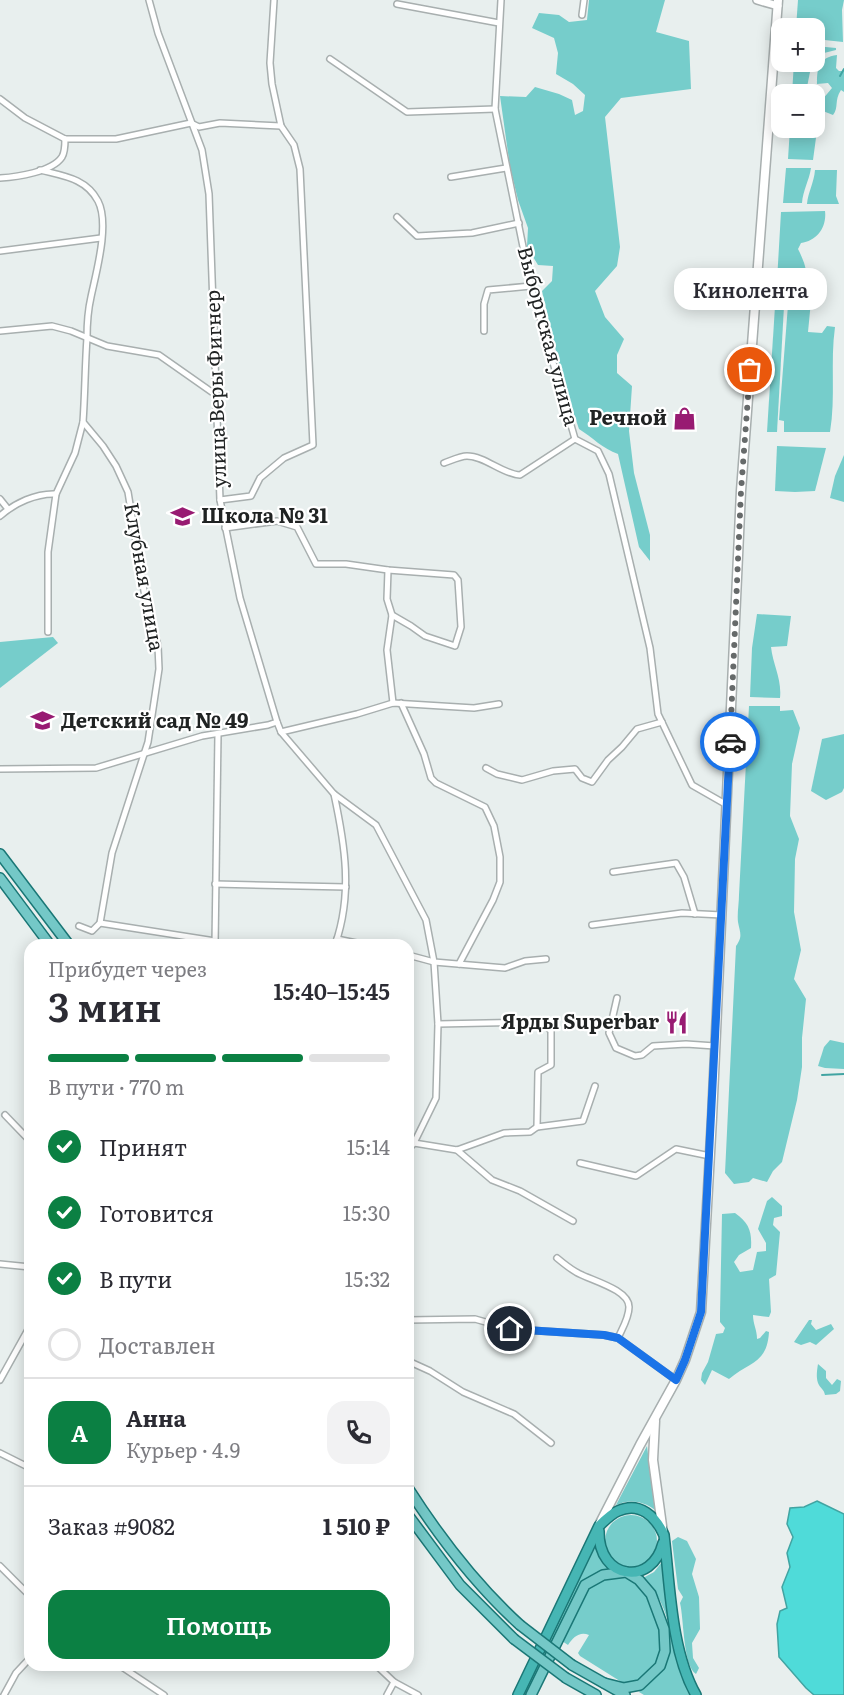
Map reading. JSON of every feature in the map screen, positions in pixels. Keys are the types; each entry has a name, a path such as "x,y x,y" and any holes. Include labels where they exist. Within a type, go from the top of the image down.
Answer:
{"highway":[{"path":"518,1695 599,1526 619,1510 635,1508 656,1520 664,1535 678,1641 686,1673 696,1695"},
{"path":"599,1526 599,1545 602,1554 613,1567 626,1572 639,1571 655,1561 660,1554 664,1535"}],"main road":[{"path":"599,1526 640,1444 676,1380 701,1312 716,1046 741,491 778,3"},
{"path":"0,854 64,939"},
{"path":"0,878 46,939"},
{"path":"656,1417 653,1460 664,1535"},
{"path":"414,1497 471,1576 496,1603 520,1625 572,1665 625,1695"},
{"path":"414,1523 460,1585 514,1639 566,1678 596,1695"},
{"path":"531,1695 585,1585 603,1575 626,1572 639,1580 651,1594 664,1629 664,1658 655,1672 640,1685 624,1688 604,1683"}],"street":[{"name":"улица Веры Фигнер","path":"149,0 158,33 202,150 209,194 220,500 240,598 277,722 281,732 334,794 376,825 426,920 434,962 438,1024 436,1098 414,1143"},
{"path":"220,500 251,495 260,478 284,458 313,445 300,169 294,145 281,126 270,63 274,0"},
{"name":"Выборгская улица","path":"501,0 495,109 531,286 575,439 598,451 609,474 650,648 658,714 692,785 727,805"},
{"path":"582,15 584,0"},
{"path":"757,0 778,3"},
{"path":"397,4 499,23"},
{"path":"330,59 407,111 495,109"},
{"path":"0,99 24,118 65,139 116,139 191,123 199,127 220,123 281,126"},
{"path":"0,178 17,177 56,163 63,156 65,139"},
{"path":"451,177 506,168"},
{"path":"40,170 86,184 98,201 101,210 101,238 90,300 83,422 75,453 56,494 48,552 48,632"},
{"path":"397,217 417,236 472,233 519,223"},
{"path":"0,250 101,238"},
{"path":"484,331 484,304 488,290 531,286"},
{"path":"0,331 52,326 107,346 159,355 216,395"},
{"name":"Клубная улица","path":"83,422 117,466 128,492 145,597 158,646 159,669 146,752 112,854 100,923"},
{"path":"444,463 467,456 498,466 514,475 520,475 575,439"},
{"path":"0,516 8,509 32,497 56,494"},
{"path":"0,499 8,509"},
{"path":"225,528 277,521 297,527 316,564 346,564 387,570 454,575 458,580 461,627 455,646 425,636 392,615"},
{"path":"387,570 387,598 392,615 387,650 393,703"},
{"path":"281,732 393,703 474,708 499,704"},
{"path":"401,703 424,754 430,778 485,807 494,826 500,857 500,882 459,964"},
{"path":"0,769 96,768 202,736 277,722"},
{"path":"486,768 497,774 522,780 553,771 575,769 582,778 592,782 608,760 637,729 662,722"},
{"path":"215,939 218,734"},
{"path":"334,794 345,842 346,887 337,939"},
{"path":"613,872 676,863 684,877 694,914"},
{"path":"215,884 346,887"},
{"path":"592,925 682,913 722,915"},
{"path":"79,926 92,931 100,923 192,939"},
{"path":"414,957 434,962 505,968 525,961 546,959"},
{"path":"617,998 609,1033 616,1048 635,1056 642,1055 653,1046 686,1044 716,1046"},
{"path":"438,1024 542,1022 551,1031 551,1065 538,1072 537,1127"},
{"path":"414,1143 457,1150 504,1133 530,1132 537,1127 583,1121 595,1086"},
{"path":"5,1115 24,1136"},
{"path":"580,1163 636,1176 676,1149 710,1156"},
{"path":"457,1150 492,1180 520,1191 573,1221"},
{"path":"557,1258 578,1273 609,1286 625,1297 629,1305 618,1338"},
{"path":"0,1264 24,1266"},
{"path":"414,1320 476,1319 510,1329 604,1335 618,1338 676,1380"},
{"path":"0,1380 24,1337"},
{"path":"414,1364 463,1392 514,1414 545,1436 551,1443"},
{"path":"0,1453 24,1465"},
{"path":"0,1566 24,1590"},
{"path":"3,1694 24,1665"},
{"path":"128,1671 164,1695"},
{"path":"382,1671 394,1682 418,1695"},
{"path":"387,1695 394,1682"}],"shaded area":[{"path":"589,0 665,0 656,32 689,41 691,89 621,98 605,117 620,247 617,266 595,291 605,317 624,339 617,355 617,373 632,386 629,431 634,473 650,535 650,561 639,547 618,454 602,446 579,429 563,381 542,291 552,281 553,266 538,265 527,247 528,228 510,167 500,96 526,97 535,87 572,100 575,115 583,111 585,95 573,84 556,74 558,53 554,38 532,28 539,13 559,15 569,22 587,20"},
{"path":"798,0 844,0 843,42 825,40 825,18 797,18"},
{"path":"825,47 836,48 836,50 825,53"},
{"path":"837,55 836,68 844,71 844,92 841,90 839,94 833,115 825,112 825,96 832,88 828,83 817,84 818,72 825,72 825,59"},
{"path":"793,72 810,72 808,84 793,84"},
{"path":"789,138 816,138 813,160 788,159"},
{"path":"786,168 811,168 802,203 783,203"},
{"path":"815,170 837,170 836,196 839,204 807,204"},
{"path":"825,211 823,228 812,239 801,243 798,249 806,274 800,300 787,301 776,298 781,212"},
{"path":"811,301 808,332 822,333 827,326 835,327 830,432 784,432 784,421 779,420 788,305"},
{"path":"775,306 784,306 777,432 767,432"},
{"path":"777,446 826,448 815,491 775,491"},
{"path":"844,455 844,502 830,498 835,476"},
{"path":"757,614 791,616 787,646 771,647 780,685 780,698 750,697 752,648"},
{"path":"53,637 58,643 0,688 0,642"},
{"path":"749,706 780,706 780,711 793,710 800,728 792,764 790,816 799,839 795,859 794,912 801,950 794,979 806,999 802,1067 797,1100 782,1162 767,1182 753,1178 749,1182 734,1184 725,1173 736,946 740,940 738,916"},
{"path":"844,734 844,788 842,792 826,800 811,791 822,739"},
{"path":"830,1040 844,1043 844,1069 818,1066 824,1047"},
{"path":"772,1197 782,1206 782,1216 774,1218 773,1225 780,1232 776,1275 769,1279 771,1312 769,1317 753,1315 757,1339 766,1331 769,1332 768,1342 756,1361 729,1379 712,1370 705,1385 701,1380 702,1373 708,1362 716,1334 723,1333 725,1328 720,1322 722,1214 735,1213 744,1220 750,1232 751,1248 739,1255 734,1262 740,1272 753,1270 757,1252 766,1251 766,1243 758,1229 767,1201"},
{"path":"809,1320 812,1320 811,1324 816,1330 831,1324 834,1329 816,1345 810,1342 801,1345 794,1342"},
{"path":"818,1364 826,1371 826,1378 832,1385 837,1379 841,1381 840,1391 836,1394 825,1395 819,1385 817,1381"},
{"path":"647,1446 655,1510 636,1502 616,1505"},
{"path":"817,1501 844,1514 844,1695 814,1695 779,1657 777,1624 780,1611 787,1608 782,1587 790,1567 787,1553 793,1537 787,1524 790,1508 804,1507"},
{"path":"626,1515 636,1515 650,1522 657,1541 650,1560 636,1567 626,1567 616,1563 609,1556 605,1546 605,1536 609,1526 616,1519"},
{"path":"678,1537 687,1541 696,1559 692,1574 699,1597 700,1629 692,1643 693,1658 699,1668 696,1674 689,1662 680,1603 683,1597 678,1589 672,1541"},
{"path":"596,1543 602,1559 611,1570 594,1575 580,1587 526,1695 521,1695"},
{"path":"662,1562 680,1671 690,1695 644,1695 639,1692 663,1669 668,1658 670,1634 668,1621 658,1597 643,1578 654,1572"},
{"path":"622,1577 636,1582 646,1591 660,1630 661,1647 658,1660 642,1678 634,1682 623,1683 580,1656 578,1653 589,1635 577,1636 568,1645 562,1641 588,1588 603,1578"}],"waterway":[{"path":"840,76 844,69"},
{"path":"822,1075 844,1074"}],"way so far":[{"path":"730,742 741,491 750,370"}],"place":[{"name":"Кинолента","path":"750,370"},
{"name":"Речной","path":"685,418"},
{"name":"Школа № 31","path":"183,516"},
{"name":"Детский сад № 49","path":"43,721"},
{"name":"Ярды Superbar","path":"677,1022"}],"route":[{"path":"510,1329 604,1335 618,1338 676,1380 685,1360 701,1312 730,742"}]}
